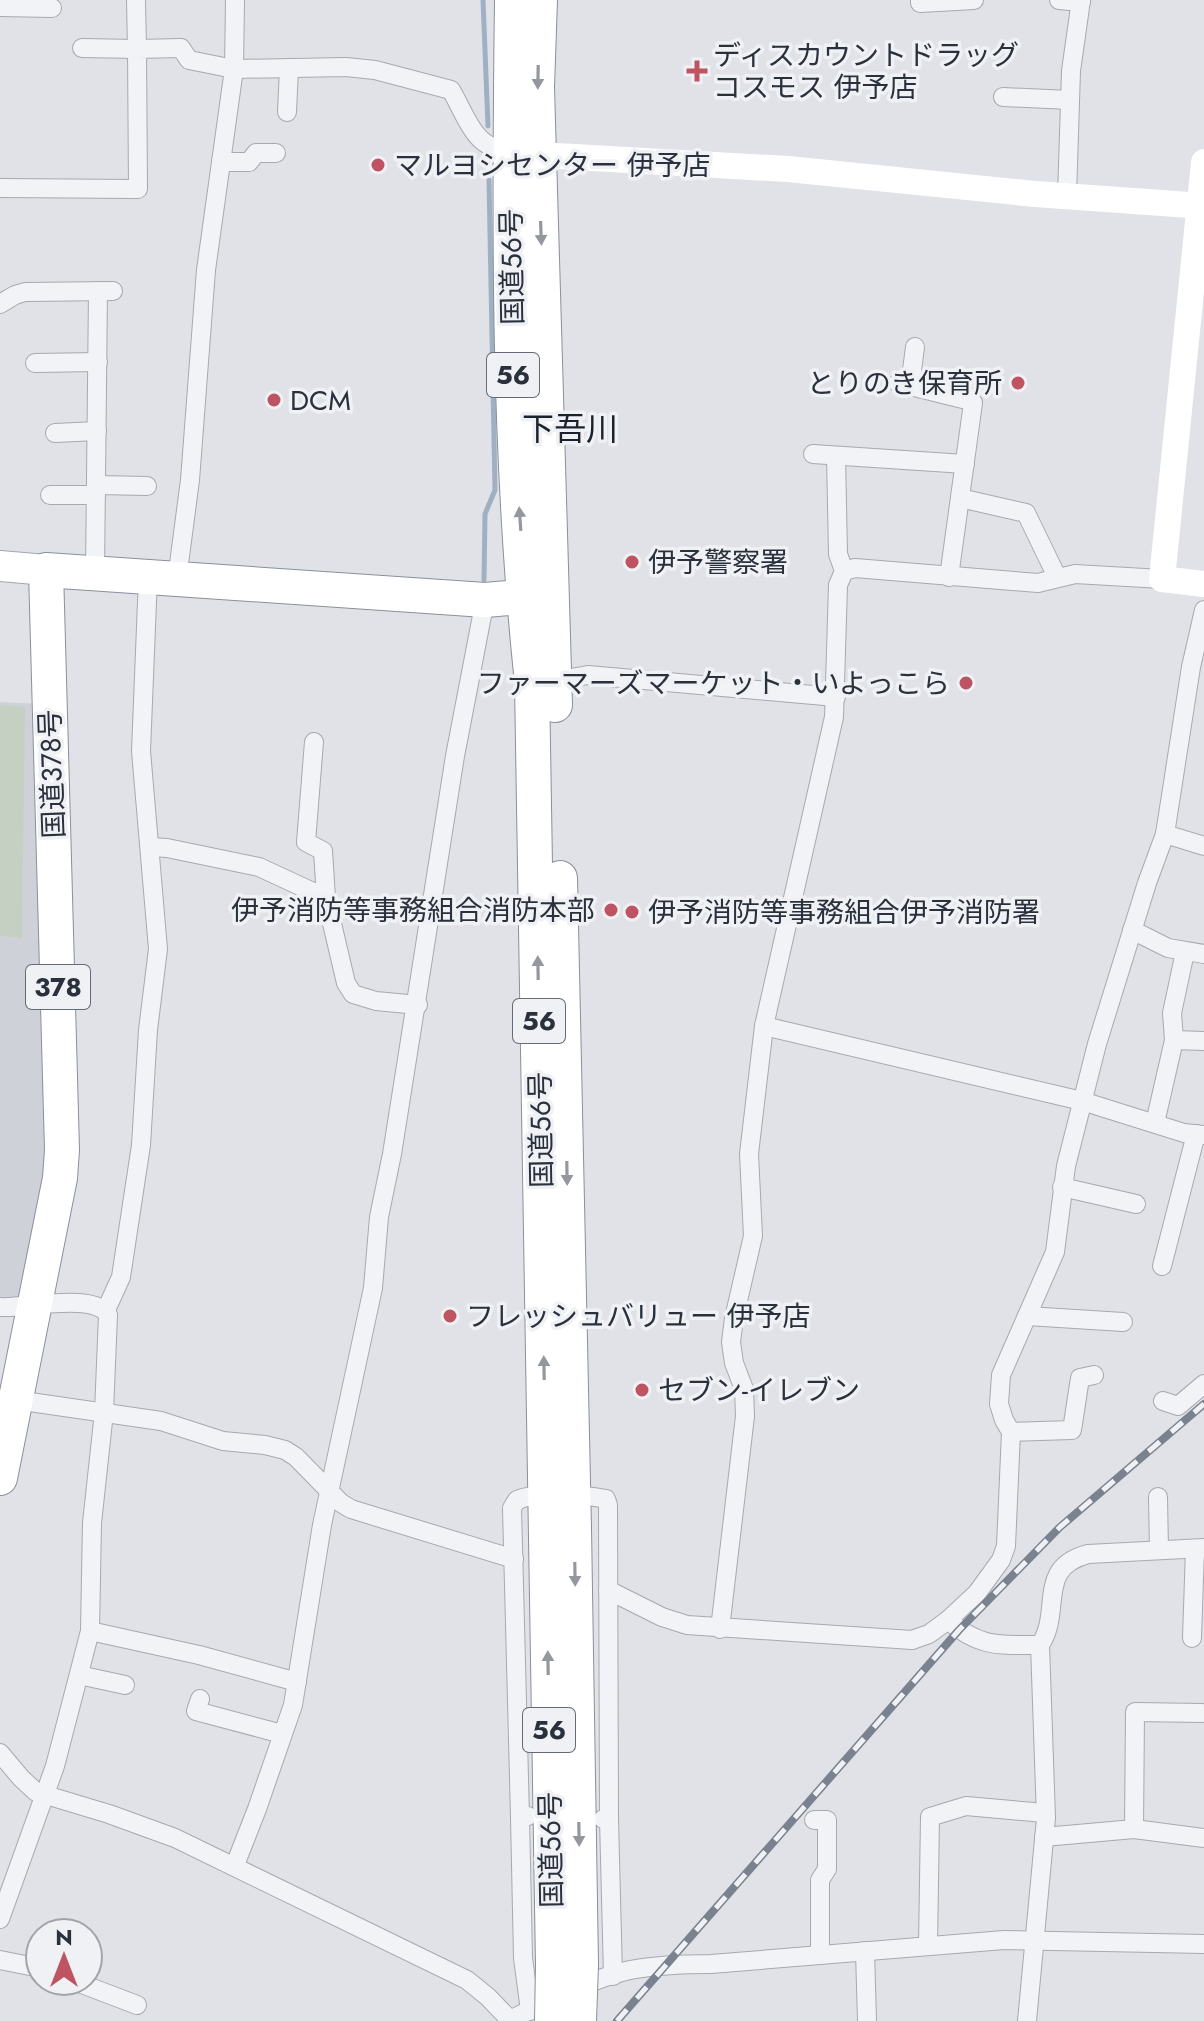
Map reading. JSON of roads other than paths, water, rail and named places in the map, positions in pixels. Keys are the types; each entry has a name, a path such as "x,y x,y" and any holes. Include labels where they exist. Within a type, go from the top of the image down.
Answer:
{"highway":[{"name":"国道56号","path":"512,0 525,153 514,421 537,596 543,682 567,1965 579,2021"},
{"name":"国道56号","path":"525,153 537,87 540,0"},
{"path":"46,570 485,600 537,596"},
{"name":"国道378号","path":"0,1478 16,1400 17,1306 60,1178 62,1150 46,570"},
{"name":"国道56号","path":"541,2016 567,1965"}],"main road":[{"path":"0,566 46,570"}],"street":[{"path":"0,188 138,189 136,0"},
{"path":"0,1919 45,1795 90,1631 93,1501 104,1412 106,1310 121,1277 141,1145 148,1030 158,949 141,751 162,578 190,480 206,270 234,69 235,0"},
{"path":"920,0 920,3 974,0"},
{"path":"1059,0 1081,1 1070,100 1067,196"},
{"path":"0,7 52,10"},
{"path":"82,48 181,48 189,60 234,69 346,67 375,70 451,90 482,142 493,150 788,169 1201,207"},
{"path":"287,112 289,68"},
{"path":"1003,97 1070,100"},
{"path":"221,162 249,162 256,153 276,153"},
{"path":"1162,579 1204,162"},
{"path":"0,304 25,292 106,291 98,362 95,573"},
{"path":"915,347 904,385 973,403 949,577"},
{"path":"35,363 98,362"},
{"path":"55,433 97,431"},
{"path":"813,454 965,464"},
{"path":"720,1629 745,1416 744,1389 734,1363 731,1342 753,1236 749,1154 764,1026 831,732 836,697 838,585 844,571 838,554 836,456"},
{"path":"50,495 147,486"},
{"path":"960,498 1026,513 1057,577"},
{"path":"844,571 855,568 1038,583 1075,574 1204,584"},
{"path":"235,1865 293,1705 322,1525 373,1288 379,1217 418,1005 455,756 485,600"},
{"path":"608,1590 662,1617 687,1625 912,1640 929,1634 948,1620 993,1575 1006,1546 1011,1432 999,1404 1001,1375 1055,1252 1062,1187 1082,1101 1132,930 1165,834 1191,667 1204,610"},
{"path":"543,682 588,675 836,697"},
{"path":"314,742 306,842 323,851 326,898 346,983 353,994 376,1001 418,1005"},
{"path":"1165,834 1204,846"},
{"path":"151,847 259,867 326,898"},
{"path":"1132,930 1168,948 1204,954"},
{"path":"1155,1123 1174,1040 1172,1013 1185,952"},
{"path":"764,1026 1082,1101 1200,1134 1162,1266"},
{"path":"1174,1040 1204,1041"},
{"path":"1062,1187 1136,1204"},
{"path":"17,1306 86,1304 106,1310"},
{"path":"1027,1316 1123,1322"},
{"path":"1011,1432 1072,1430 1080,1378 1094,1375"},
{"path":"1163,1401 1178,1406 1204,1384"},
{"path":"16,1400 161,1421 223,1441 285,1450 351,1509 514,1559"},
{"path":"541,2016 523,1958 524,1816 512,1508 517,1500 525,1497 606,1499 606,1819 613,1976"},
{"path":"1158,1497 1159,1550"},
{"path":"1027,2021 1045,1813 1040,1645 1045,1637 1055,1580 1061,1568 1072,1558 1088,1554 1199,1549 1192,1638"},
{"path":"948,1620 975,1640 989,1644 1040,1645"},
{"path":"90,1631 199,1655 297,1682"},
{"path":"79,1675 125,1685"},
{"path":"200,1699 196,1711 282,1734"},
{"path":"1134,1829 1135,1712 1202,1713"},
{"path":"0,1753 36,1792 175,1838 235,1865 467,1980 510,2021 541,2016 613,1976 666,1965 1033,1940 1204,1944"},
{"path":"928,1946 930,1817 966,1806 1045,1813"},
{"path":"814,1820 827,1820 827,1869 820,1880 820,1955"},
{"path":"1044,1837 1134,1829 1204,1838"},
{"path":"865,1951 867,2021"},
{"path":"0,1960 24,1965"},
{"path":"104,1992 137,2005"}],"waterway":[{"path":"483,0 488,126"},
{"path":"484,580 485,514 495,490 489,180"}],"railway":[{"path":"617,2021 959,1630 1060,1527 1204,1404"}],"place":[{"name":"ディスカウントドラッグ コスモス 伊予店","path":"697,71"},
{"name":"マルヨシセンター 伊予店","path":"378,165"},
{"name":"とりのき保育所","path":"1018,383"},
{"name":"DCM","path":"274,400"},
{"name":"伊予警察署","path":"632,562"},
{"name":"ファーマーズマーケット・いよっこら","path":"966,683"},
{"name":"伊予消防等事務組合消防本部","path":"611,910"},
{"name":"伊予消防等事務組合伊予消防署","path":"632,912"},
{"name":"フレッシュバリュー 伊予店","path":"450,1316"},
{"name":"セブン-イレブン","path":"642,1390"}],"district":[{"name":"下吾川","path":"570,429"}]}
